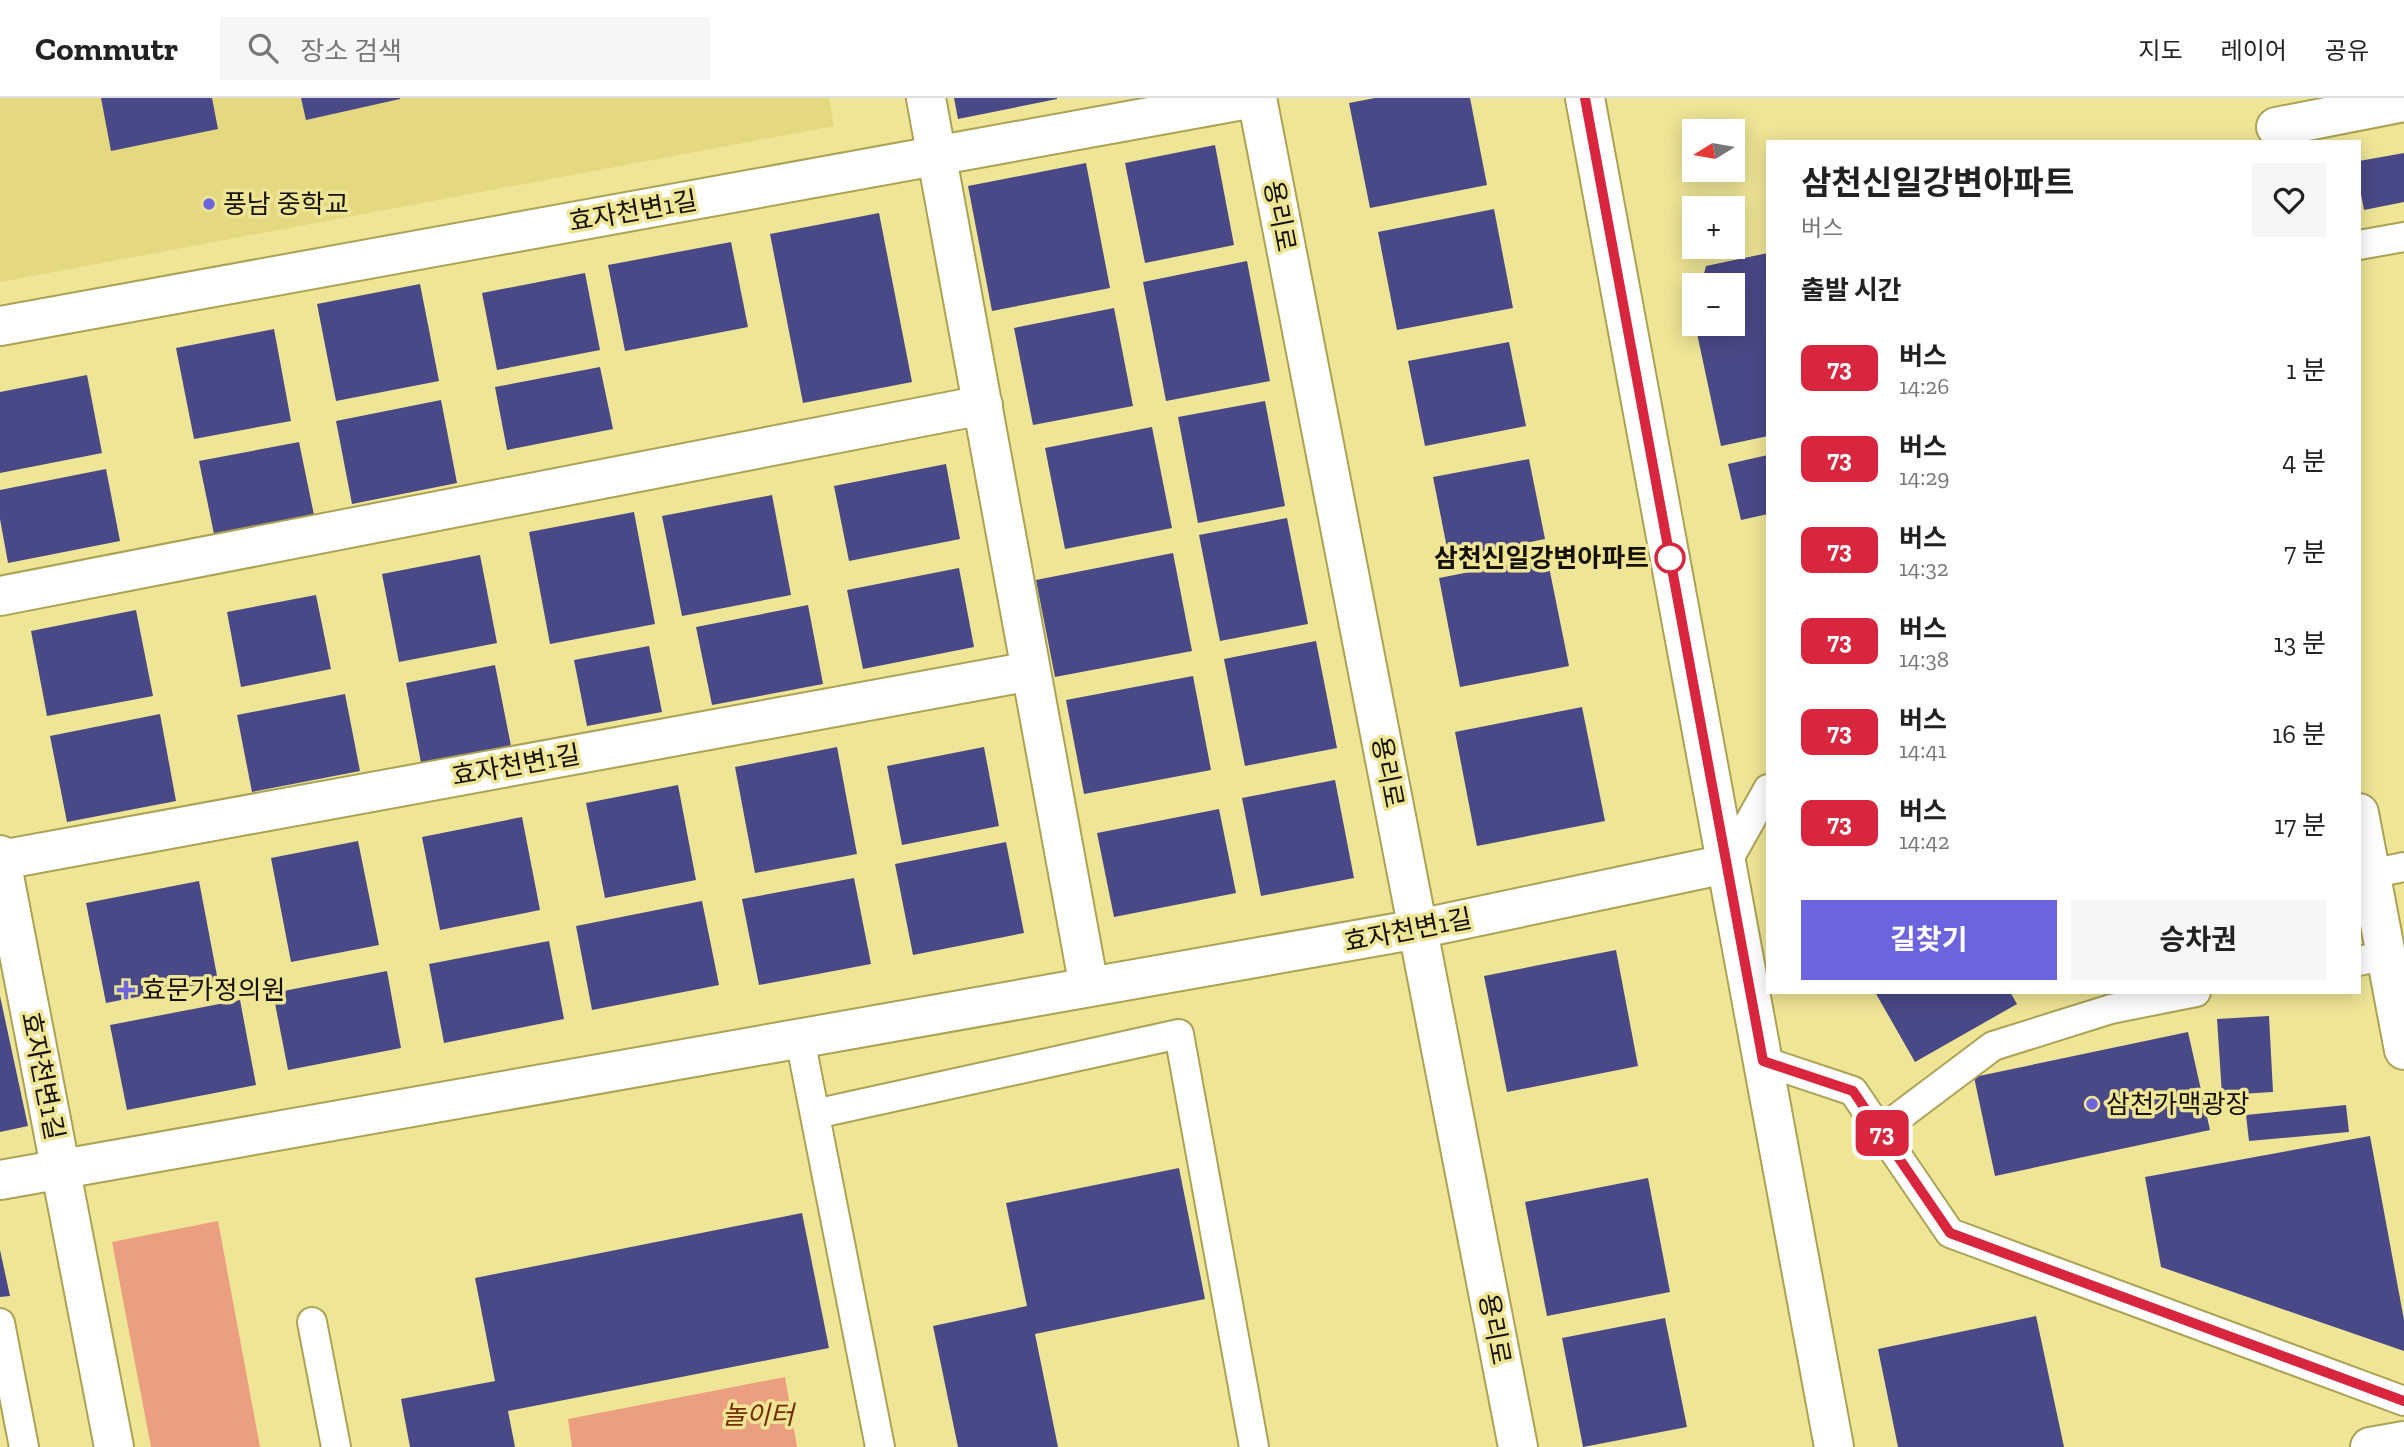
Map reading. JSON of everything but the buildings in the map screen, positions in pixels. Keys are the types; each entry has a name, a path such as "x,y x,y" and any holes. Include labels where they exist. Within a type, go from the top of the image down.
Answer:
{"street":[{"path":"926,98 1089,988"},
{"name":"효자천변1길","path":"0,326 1256,98"},
{"name":"용리로","path":"1256,98 1518,1447"},
{"path":"1585,98 1834,1447"},
{"path":"2273,122 2404,102"},
{"path":"0,596 983,405"},
{"name":"효자천변1길","path":"114,1447 0,857 1031,671"},
{"path":"2361,817 2387,870 2373,958 2404,1050"},
{"name":"효자천변1길","path":"0,1180 1418,929 1726,864"},
{"path":"2370,1447 2404,1441"}],"lane":[{"path":"2361,245 2404,237"},
{"path":"1726,864 1766,793"},
{"path":"1880,1131 1993,1046 2111,1009 2186,994"},
{"path":"815,1114 1179,1034 1255,1447"},
{"path":"800,1039 880,1447"},
{"path":"1763,1061 1853,1091 1950,1233 2404,1401"},
{"path":"312,1322 336,1447"},
{"path":"0,1323 24,1447"}],"shaded area":[{"name":"풍남 중학교","path":"0,98 829,98 834,126 0,282"}],"green space":[{"path":"218,1221 260,1447 151,1447 112,1242"},
{"name":"놀이터","path":"785,1377 797,1447 572,1447 568,1419"}],"bus line":[{"name":"73","path":"1585,98 1763,1061 1853,1091 1950,1233 2404,1401"}],"place":[{"name":"풍남 중학교","path":"209,204"},
{"name":"삼천신일강변아파트","path":"1670,558"},
{"name":"효문가정의원","path":"126,990"},
{"name":"삼천가맥광장","path":"2092,1104"}]}
